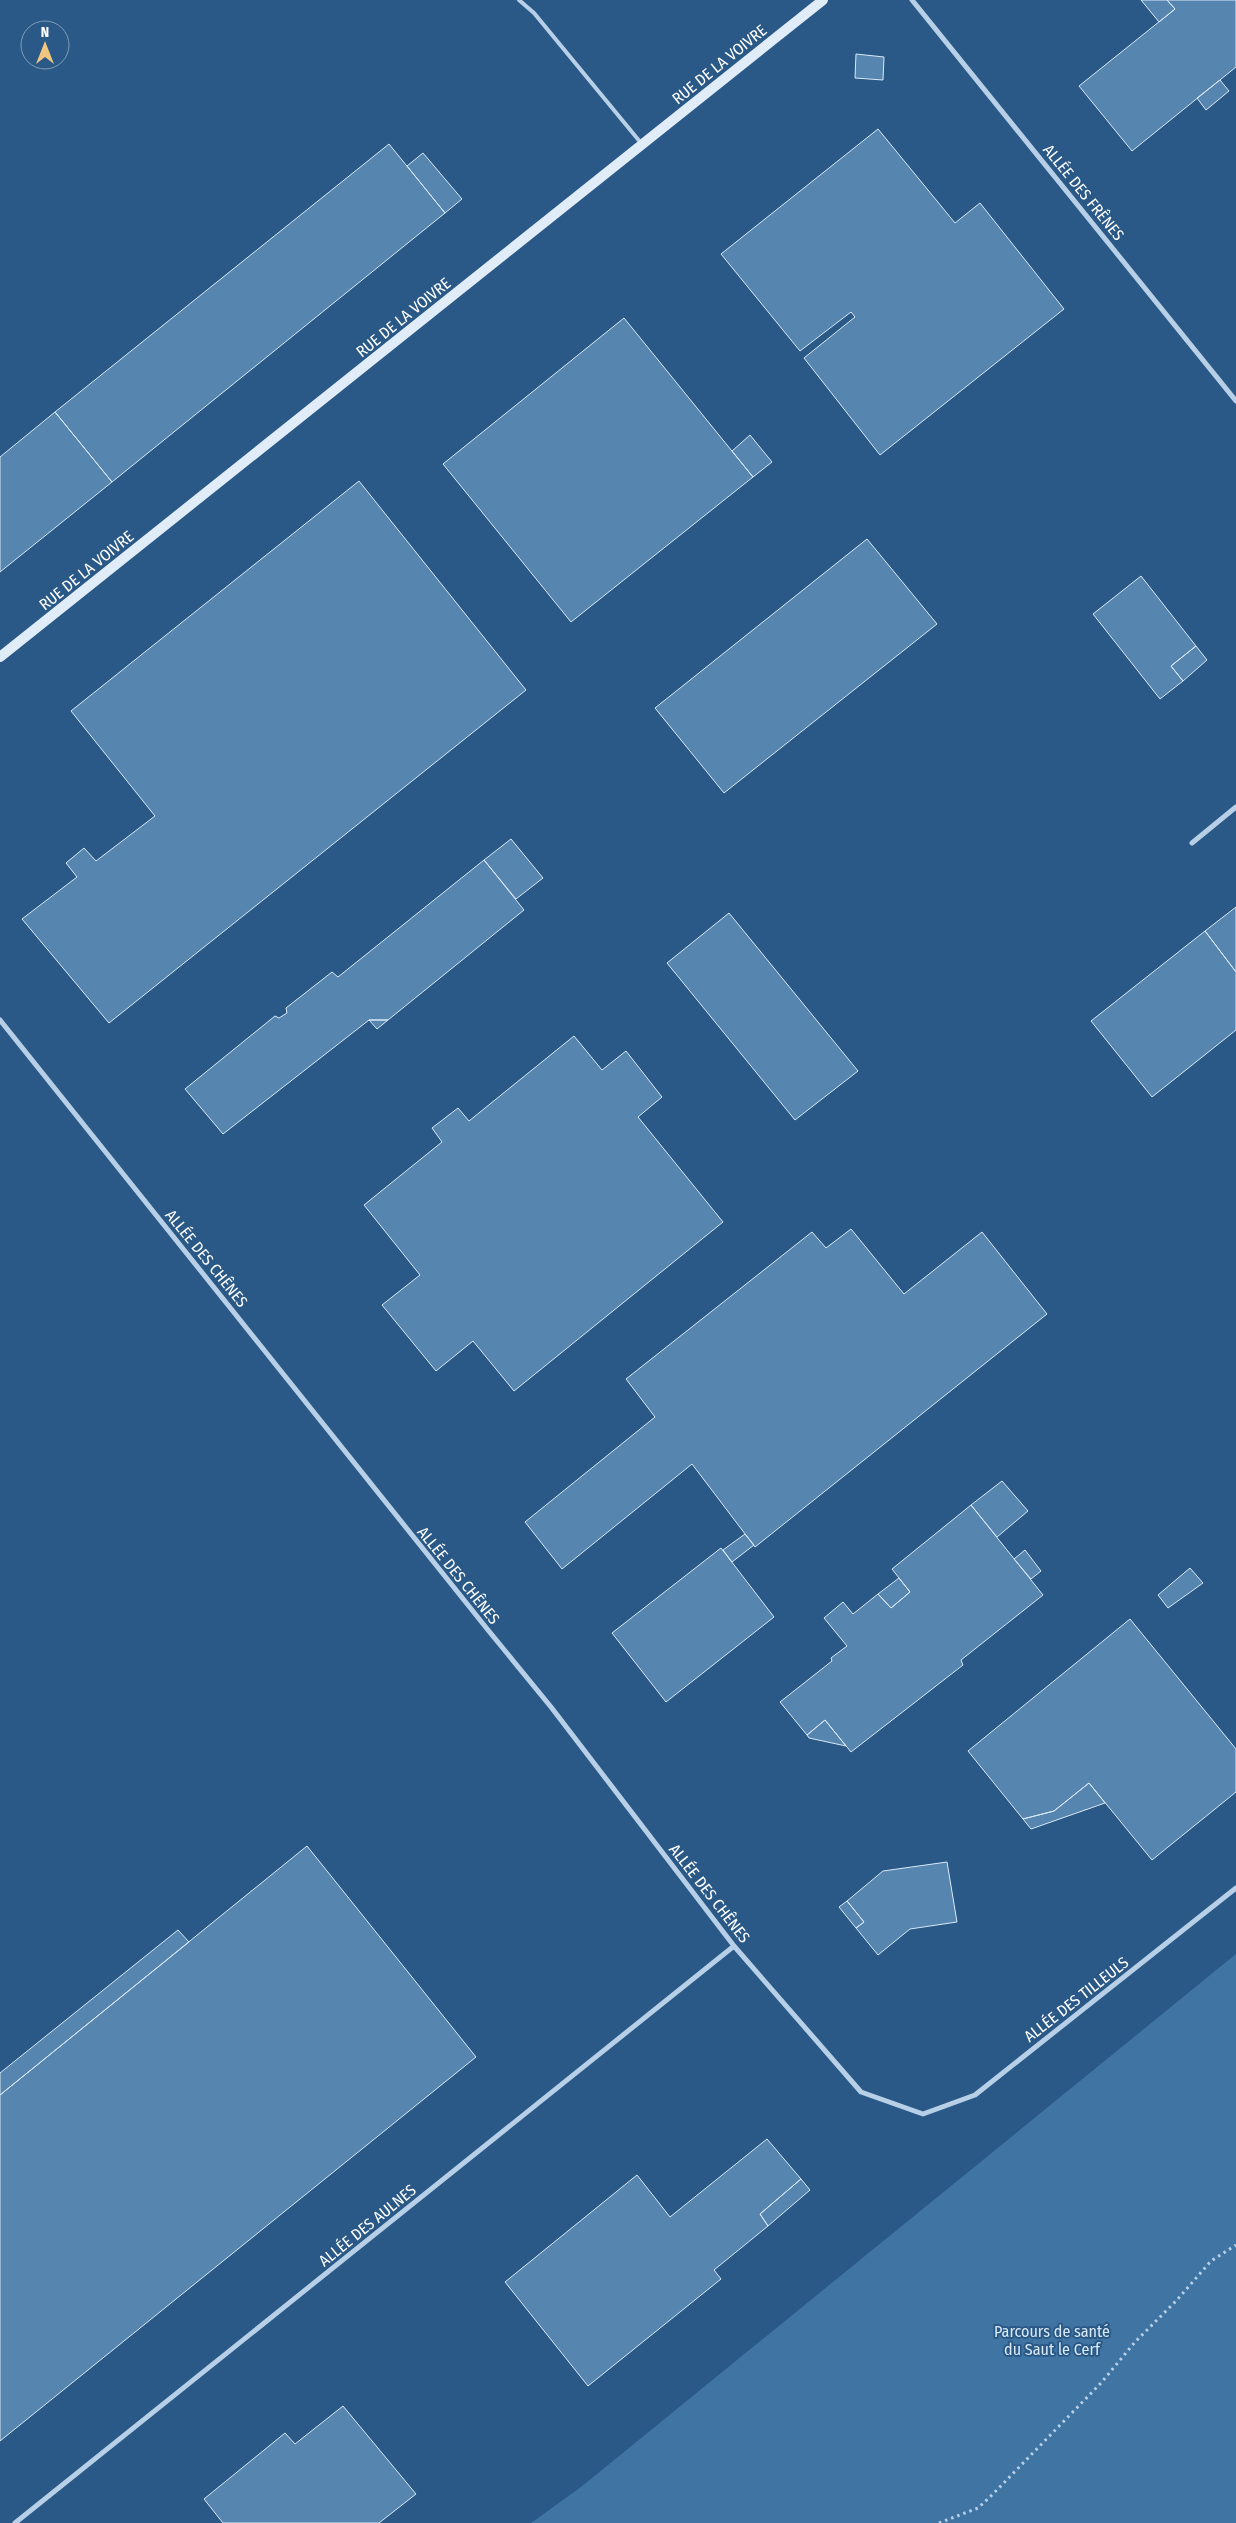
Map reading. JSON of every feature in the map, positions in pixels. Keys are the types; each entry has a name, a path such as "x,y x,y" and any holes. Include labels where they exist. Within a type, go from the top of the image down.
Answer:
{"street":[{"name":"RUE DE LA VOIVRE","path":"0,657 823,0"},
{"name":"ALLÉE DES FRÊNES","path":"912,0 1236,401"},
{"path":"1192,843 1236,807"},
{"name":"ALLÉE DES CHÊNES","path":"0,1020 551,1707 734,1946 861,2092 923,2114"},
{"name":"ALLÉE DES TILLEULS","path":"923,2114 975,2094 1236,1888"},
{"name":"ALLÉE DES AULNES","path":"15,2523 734,1946"}],"lane":[{"path":"518,0 534,13 643,145"}],"path":[{"path":"939,2523 978,2508 993,2494 1101,2384 1135,2342 1211,2262 1236,2245"}],"green space":[{"name":"Parcours de santé du Saut le Cerf","path":"1236,1954 1236,2523 531,2523 581,2487"}],"building":[{"path":"1141,0 1167,0 1175,9 1159,22"},
{"path":"1167,0 1236,0 1236,67 1132,151 1079,86 1175,9"},
{"path":"856,54 884,57 883,80 855,78"},
{"path":"1220,80 1229,91 1206,110 1197,98"},
{"path":"878,129 955,223 980,203 1064,309 880,455 804,358 855,317 851,312 800,351 721,254"},
{"path":"389,144 445,213 112,482 55,412"},
{"path":"423,153 462,199 445,213 407,166"},
{"path":"624,318 753,477 571,622 443,464"},
{"path":"55,412 112,482 0,572 0,457"},
{"path":"750,435 772,462 753,477 732,451"},
{"path":"359,481 526,690 109,1023 22,919 77,877 66,863 84,848 96,861 155,816 71,711"},
{"path":"867,539 937,624 724,793 655,708"},
{"path":"1141,576 1196,646 1171,666 1183,681 1160,699 1093,614"},
{"path":"1196,646 1207,660 1183,681 1171,666"},
{"path":"511,839 543,878 516,899 484,860"},
{"path":"484,860 524,910 388,1020 369,1020 223,1134 185,1089 275,1016 279,1018 287,1013 286,1008 332,972 338,977"},
{"path":"1236,907 1236,972 1205,931"},
{"path":"729,913 858,1071 795,1120 667,963"},
{"path":"1205,931 1236,972 1236,1030 1152,1097 1091,1021"},
{"path":"369,1020 388,1020 377,1029"},
{"path":"574,1036 602,1070 626,1051 662,1097 638,1117 723,1222 514,1391 473,1341 436,1371 382,1305 420,1275 364,1205 442,1142 432,1128 458,1108 469,1121"},
{"path":"851,1229 904,1294 982,1232 1047,1314 755,1547 692,1464 562,1569 525,1522 655,1417 626,1379 812,1232 826,1248"},
{"path":"1002,1481 1028,1511 997,1537 971,1505"},
{"path":"971,1505 1043,1595 961,1660 963,1665 851,1752 825,1720 807,1735 780,1702 832,1661 831,1658 847,1646 824,1618 843,1602 853,1614 878,1594 891,1608 910,1592 892,1569"},
{"path":"745,1534 754,1545 732,1562 723,1550"},
{"path":"721,1548 774,1617 666,1702 612,1633"},
{"path":"1025,1550 1041,1571 1031,1579 1014,1559"},
{"path":"1190,1568 1203,1583 1168,1608 1158,1595"},
{"path":"899,1578 910,1592 891,1608 878,1594"},
{"path":"1130,1619 1236,1749 1236,1792 1152,1860 1089,1783 1054,1811 1023,1819 968,1751"},
{"path":"825,1720 846,1746 809,1738 807,1735"},
{"path":"1089,1783 1105,1803 1031,1829 1023,1819 1054,1811"},
{"path":"307,1846 476,2057 0,2441 0,2095"},
{"path":"947,1862 957,1922 910,1929 878,1955 856,1928 864,1922 847,1901 883,1871"},
{"path":"847,1901 864,1922 856,1928 839,1907"},
{"path":"178,1930 189,1942 0,2095 0,2073"},
{"path":"767,2139 801,2179 760,2214 768,2226 714,2270 721,2279 588,2386 505,2282 637,2175 670,2217"},
{"path":"801,2179 810,2190 768,2226 760,2214"},
{"path":"343,2406 416,2494 379,2523 223,2523 204,2499 285,2433 295,2444"}]}
